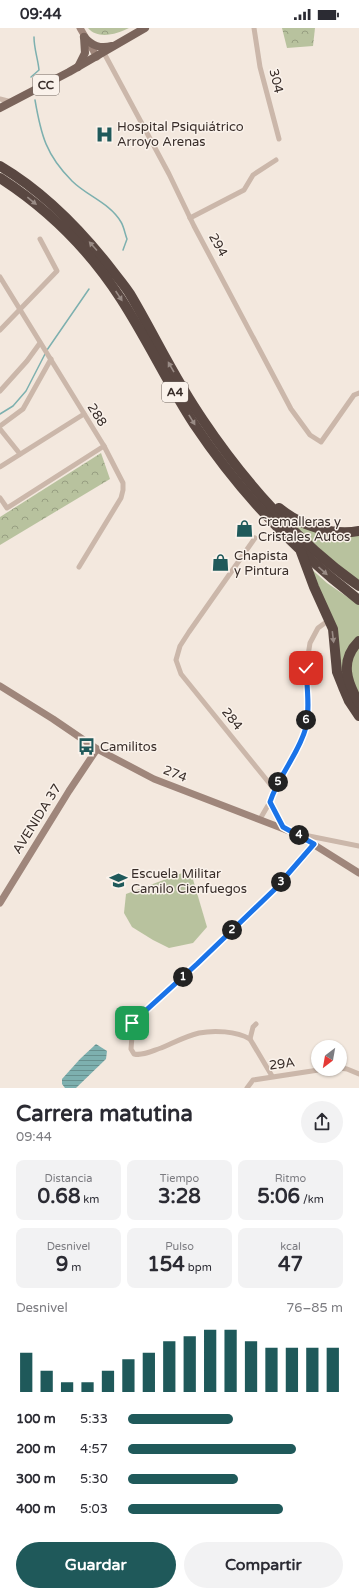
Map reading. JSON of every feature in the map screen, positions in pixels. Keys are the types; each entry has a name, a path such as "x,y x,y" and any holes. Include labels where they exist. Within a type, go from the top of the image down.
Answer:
{"highway":[{"name":"A4","path":"0,166 48,201 100,254 129,293 202,419 235,464 286,522 335,569 359,586"},
{"name":"A4","path":"0,178 37,205 93,260 121,299 194,423 226,469 269,518 300,549 331,578 359,600"},
{"path":"235,464 288,515 306,524 334,532 359,531"},
{"path":"300,549 332,629 338,672 349,701 359,716"},
{"path":"359,641 350,653 346,667 348,680 359,703"}],"main road":[{"name":"CC","path":"0,108 100,55 145,28"},
{"path":"84,37 90,44 99,47 107,47 118,44"},
{"path":"78,67 85,53 84,37"}],"street":[{"name":"294","path":"80,28 84,37 100,55 169,174 190,218 291,409 310,435 321,442 354,395 359,393"},
{"name":"304","path":"254,28 260,67 279,140"},
{"path":"0,99 13,102"},
{"path":"190,218 244,190 253,175 276,160"},
{"path":"0,330 58,271 40,239"},
{"name":"288","path":"0,277 104,446 124,483 124,490 121,498 79,567"},
{"path":"0,391 27,361 40,343"},
{"path":"0,426 23,409 51,359"},
{"path":"0,467 84,414"},
{"path":"0,429 20,454"},
{"path":"0,498 6,508 104,446"},
{"name":"284","path":"255,538 183,641 176,660 181,674 274,789"},
{"path":"260,819 270,802 274,789 294,753 306,727 306,668 310,643 318,628 329,620"},
{"name":"274","path":"0,686 53,718 96,749 154,779 283,827 297,834 359,846"},
{"name":"AVENIDA 37","path":"0,903 96,749"},
{"path":"270,802 283,827"},
{"path":"297,834 359,873"},
{"path":"272,1076 250,1039 242,1034 214,1032 198,1033 139,1055 134,1054 131,1049 132,1023 197,964 274,890 314,844"},
{"path":"250,1039 253,1027 256,1024"},
{"path":"347,1069 359,1074"},
{"name":"29A","path":"247,1088 253,1080 311,1071"}],"green space":[{"path":"88,28 129,28 113,34 102,35 92,32"},
{"path":"282,28 315,28 313,46 287,48"},
{"path":"101,453 110,479 0,545 0,517"},
{"path":"292,523 359,535 359,581 337,565"},
{"path":"308,566 327,583 359,605 359,639 342,678 339,653"},
{"path":"359,645 359,698 350,671 350,665 354,652"},
{"path":"185,872 192,876 207,927 193,943 169,948 132,927 124,913 126,894"}],"water":[{"path":"96,1044 107,1051 106,1059 76,1088 65,1088 62,1084 62,1079"}],"waterway":[{"path":"31,77 39,70 34,37"},
{"path":"35,100 42,134 50,153 72,181 116,215 122,224 127,239 123,250"},
{"path":"47,350 89,289"},
{"path":"0,414 13,406 26,391 45,354"}],"place":[{"name":"Hospital Psiquiátrico Arroyo Arenas","path":"104,134"},
{"name":"Cremalleras y Cristales Autos","path":"245,529"},
{"name":"Chapista y Pintura","path":"221,563"},
{"name":"Camilitos","path":"87,747"},
{"name":"Escuela Militar Camilo Cienfuegos","path":"118,881"}],"route":[{"path":"132,1023 197,964 274,890 314,844 283,827 270,802 274,789 294,753 306,727 306,668"}]}
